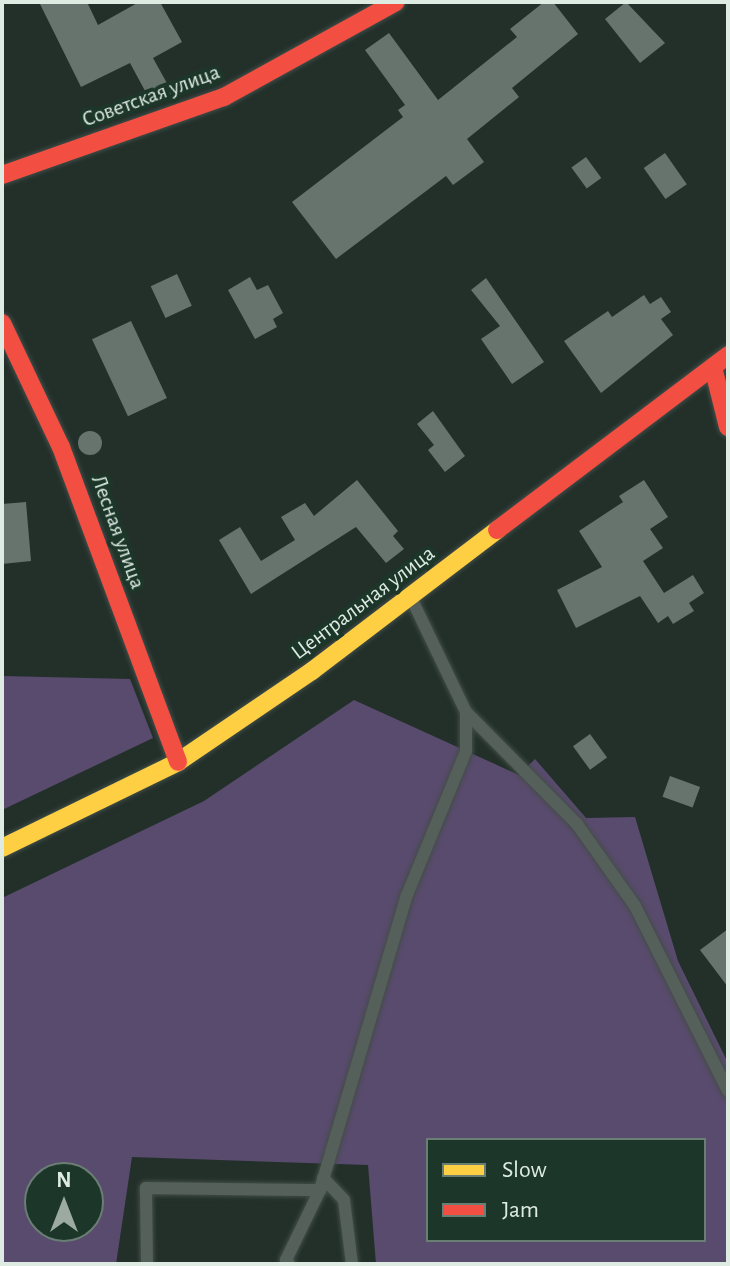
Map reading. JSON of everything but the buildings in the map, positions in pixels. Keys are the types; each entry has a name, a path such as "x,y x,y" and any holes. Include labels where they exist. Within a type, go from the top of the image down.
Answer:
{"street":[{"name":"Советская улица","path":"2,175 224,97 396,2"},
{"name":"Лесная улица","path":"2,323 61,447 178,762"},
{"name":"Центральная улица","path":"2,848 178,762 411,599 728,355"},
{"path":"713,367 725,405 728,427"}],"lane":[{"path":"411,599 466,712 577,824 635,906 728,1091"},
{"path":"289,1264 286,1260 321,1184 407,895 466,751 466,712"},
{"path":"147,1264 146,1188 321,1184 344,1200 352,1264"}],"shaded area":[{"path":"2,676 130,679 153,738 2,810"},
{"path":"354,700 519,775 535,759 586,818 635,817 678,961 728,1063 728,1264 376,1264 368,1165 132,1157 116,1264 2,1264 2,898 204,801"}],"traffic: slow":[{"path":"2,848 178,762 312,671 497,530"}],"traffic: jam":[{"path":"2,175 224,97 396,2"},
{"path":"2,323 61,447 178,762"},
{"path":"497,530 728,355"},
{"path":"713,367 728,427"}]}
